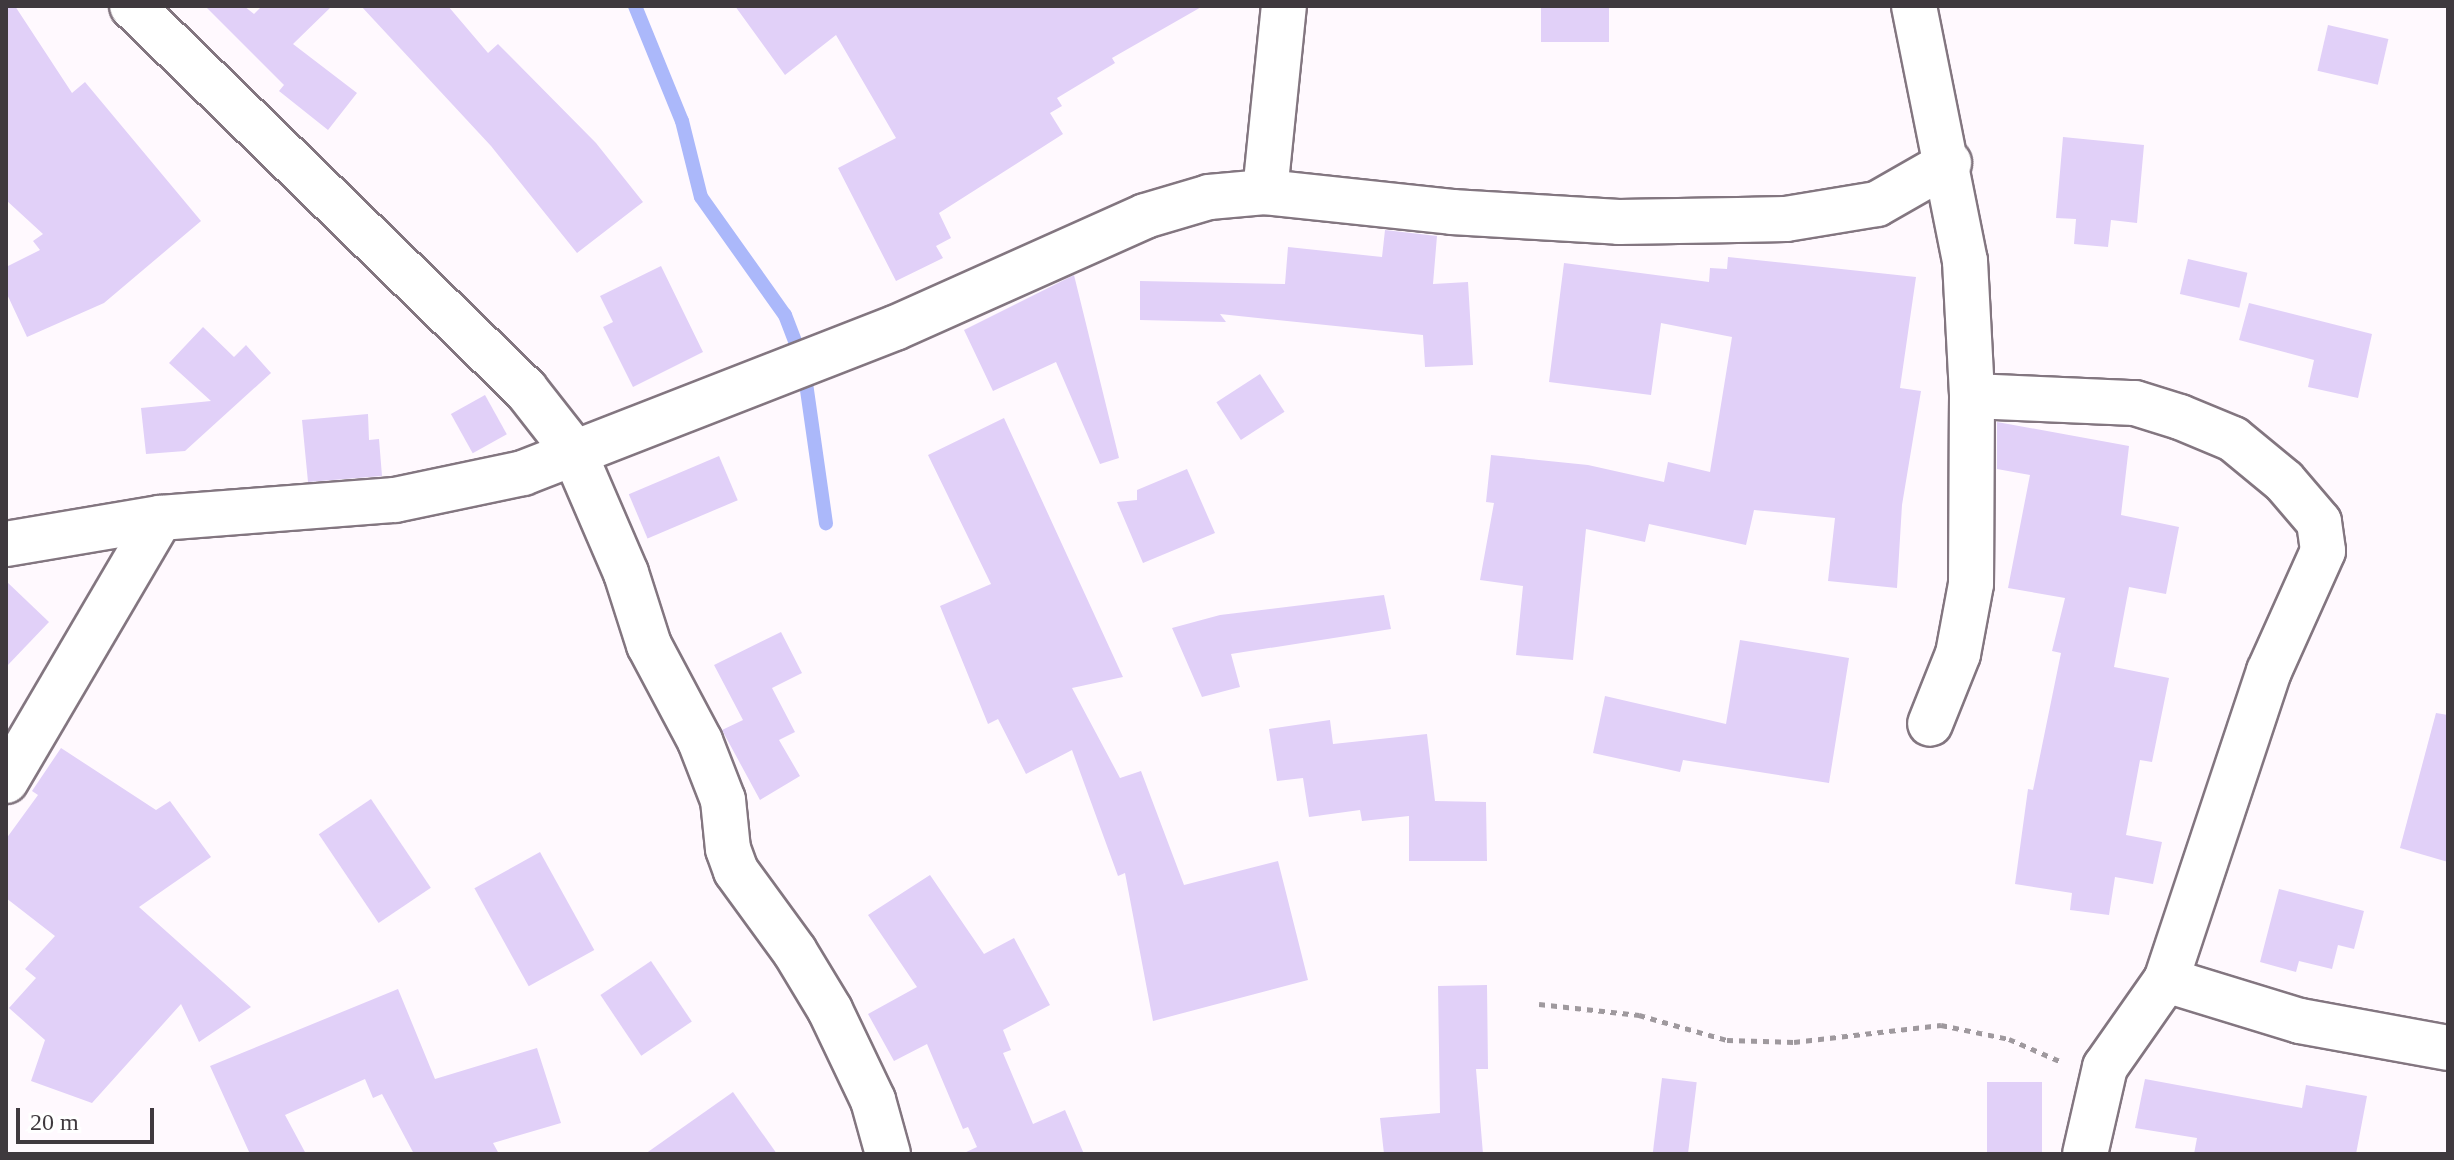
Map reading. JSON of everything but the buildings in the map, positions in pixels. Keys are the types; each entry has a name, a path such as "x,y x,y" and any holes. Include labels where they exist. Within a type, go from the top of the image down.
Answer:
{"street":[{"path":"132,6 526,390 573,450 626,573 649,645 700,741 723,800 728,849 736,871 795,952 830,1010 873,1100 888,1154"},
{"path":"1265,192 1284,6"},
{"path":"1914,6 1949,163 1965,261 1972,396 1971,584 1958,654 1930,724"},
{"path":"6,544 160,518 395,500 523,473 573,450 895,328 1145,216 1209,197 1265,192 1452,212 1619,222 1786,219 1877,204 1949,163"},
{"path":"1972,396 2135,403 2180,417 2233,439 2284,481 2319,522 2323,551 2269,671 2166,980 2105,1067 2085,1154"},
{"path":"6,781 160,518"},
{"path":"2166,980 2300,1021 2448,1048"}],"path":[{"path":"1539,1004 1639,1015 1727,1040 1794,1042 1941,1025 2009,1039 2049,1053 2099,1089"}],"waterway":[{"path":"635,6 682,121 701,197 785,315 803,362 826,523"}]}
